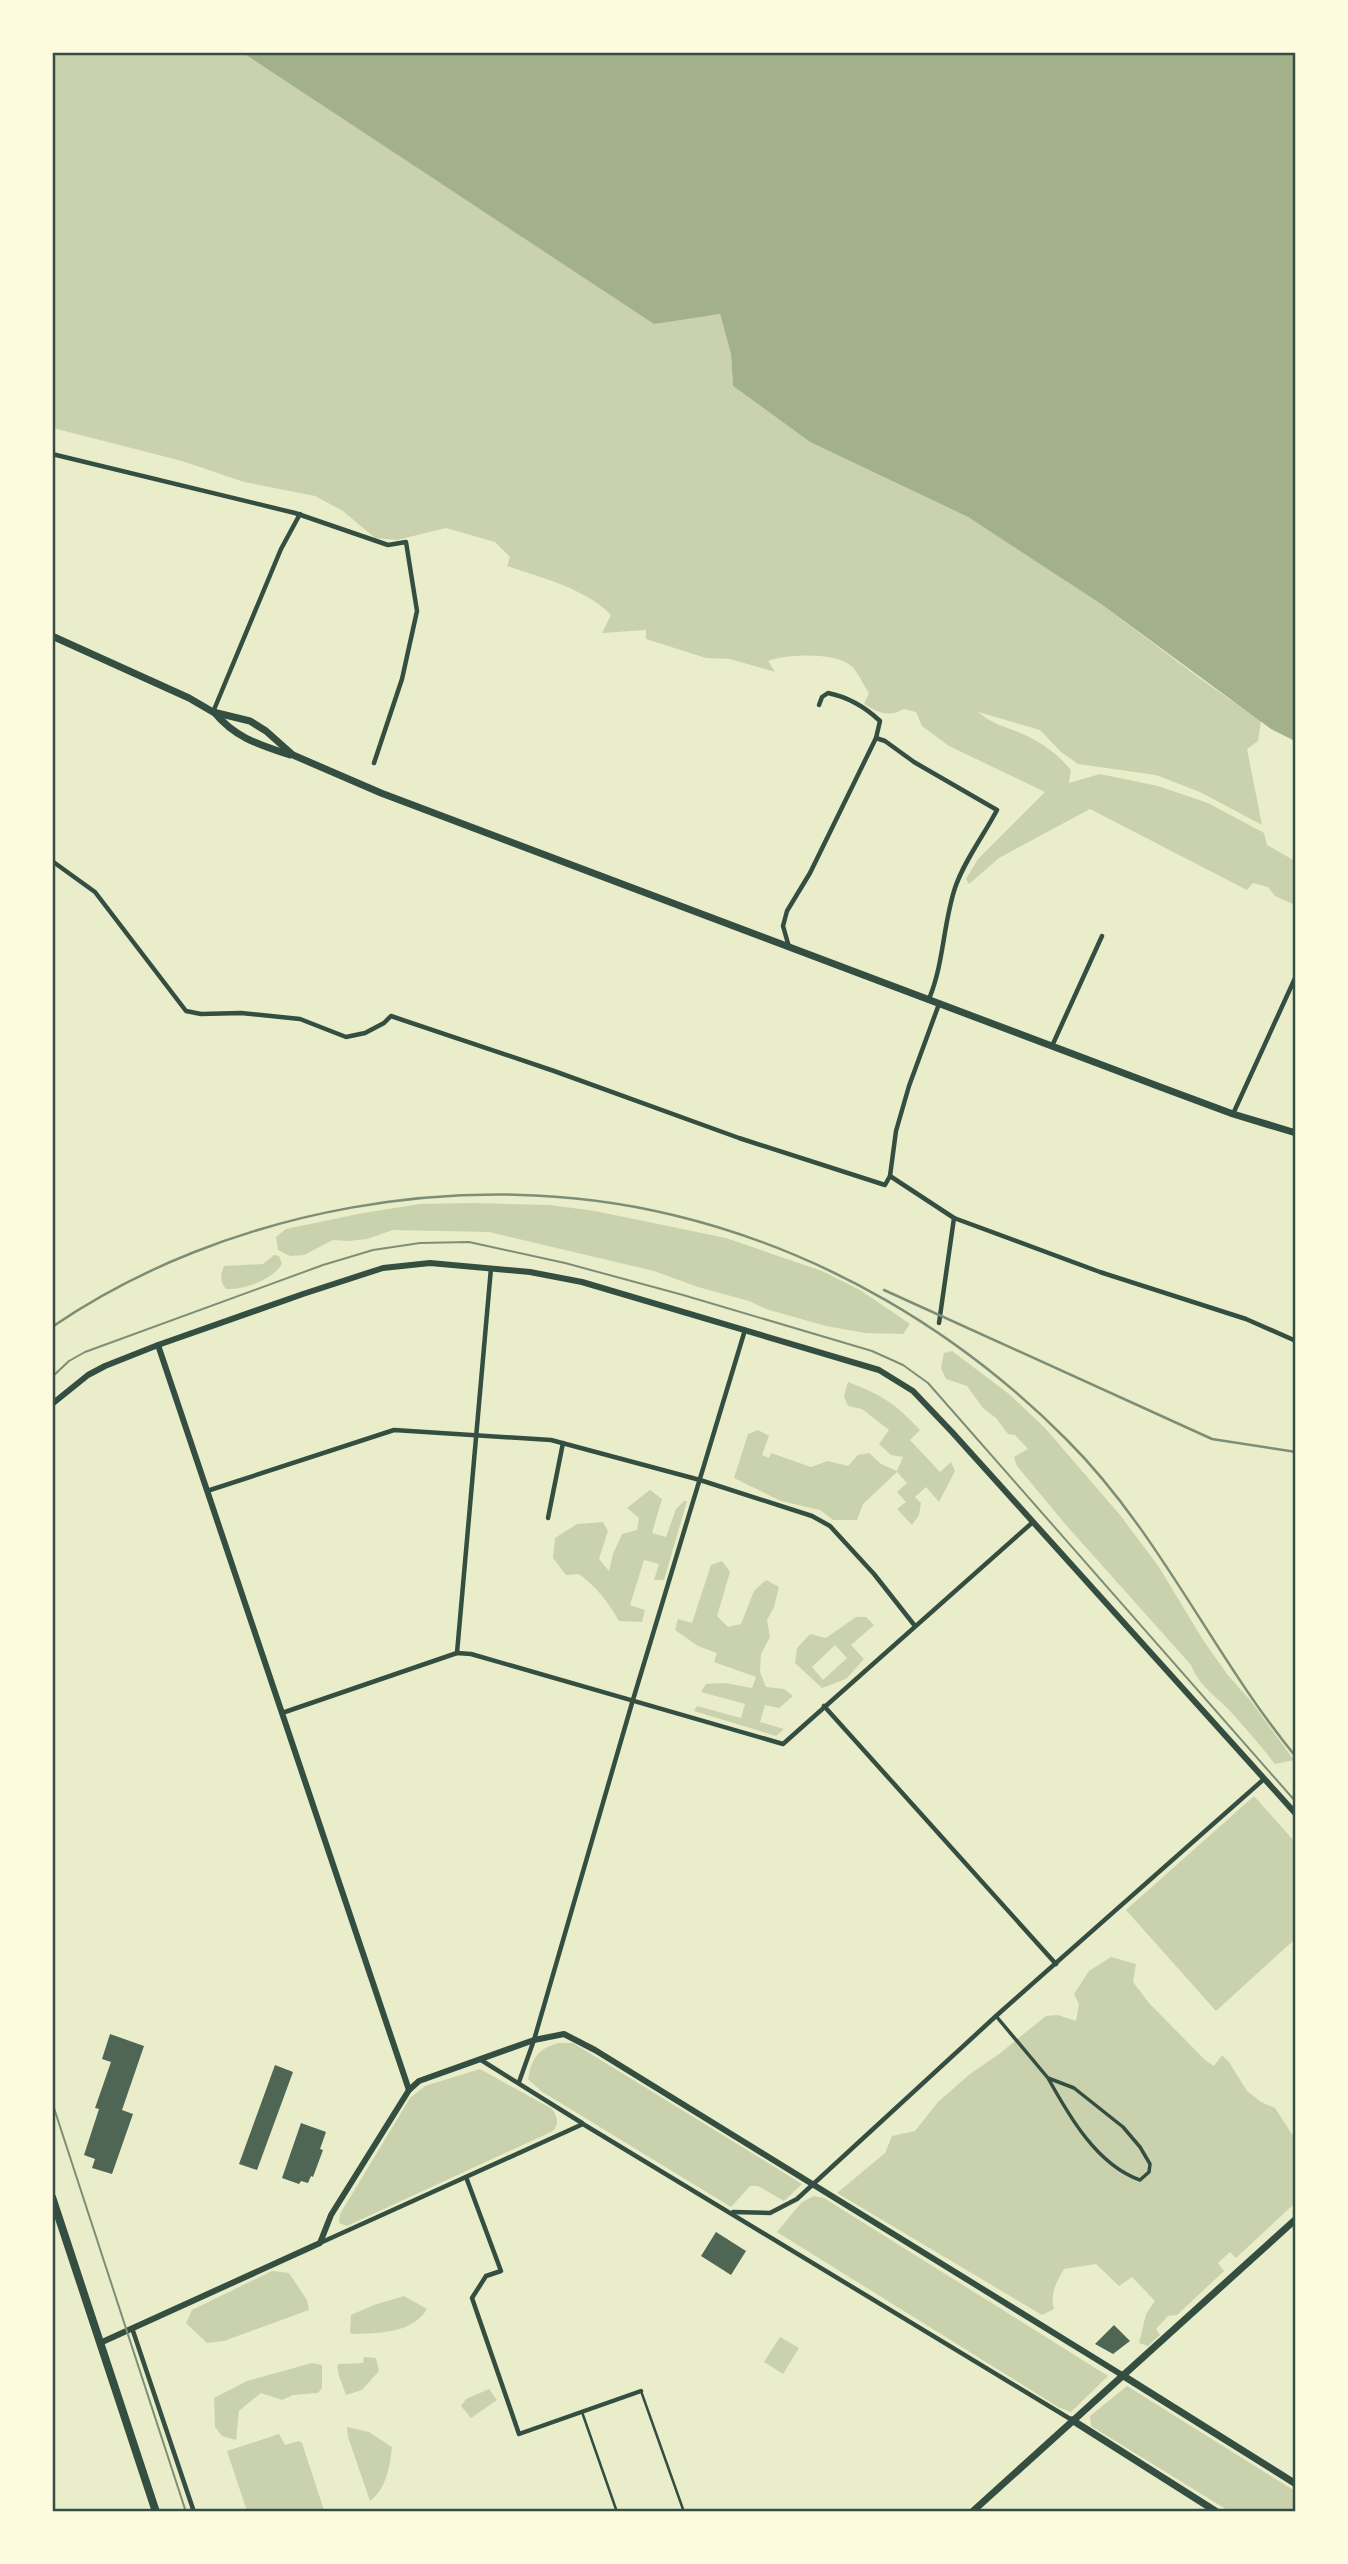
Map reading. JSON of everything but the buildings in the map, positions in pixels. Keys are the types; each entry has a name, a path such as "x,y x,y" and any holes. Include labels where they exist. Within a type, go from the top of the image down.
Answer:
{"main road":[{"path":"52,636 189,698 213,712 234,733 381,793 1233,1114 1296,1133"},
{"path":"213,712 236,716 259,726 293,755"},
{"path":"52,2197 156,2511"},
{"path":"972,2511 1296,2219"},
{"path":"1122,2375 1296,2484"},
{"path":"1072,2420 1217,2511"}],"street":[{"path":"52,454 300,514 388,545 406,542 417,611 402,679 374,763"},
{"path":"213,712 281,549 300,514"},
{"path":"789,947 783,926 787,911 810,873 876,738 880,720 866,708 839,695 828,693 822,697 819,705"},
{"path":"876,738 997,810 956,885 948,913 937,981 929,1000"},
{"path":"52,861 95,892 186,1011 300,1019 346,1037 365,1033 391,1016 739,1139 885,1185 890,1176 896,1131 909,1086 939,1004"},
{"path":"1052,1045 1102,936"},
{"path":"1233,1114 1296,976"},
{"path":"890,1176 954,1218 1100,1272 1246,1319 1296,1341"},
{"path":"939,1323 954,1218"},
{"path":"52,1404 88,1375 158,1345 383,1268 430,1263 530,1272 582,1282 878,1370 913,1391 1296,1814"},
{"path":"457,1653 491,1268"},
{"path":"519,2082 534,2040 632,1703 746,1329"},
{"path":"158,1345 409,2090"},
{"path":"207,1491 394,1430 535,1437 700,1479 812,1516 830,1526 874,1574 915,1626"},
{"path":"548,1518 563,1443"},
{"path":"282,1713 457,1653 471,1654 632,1703 783,1744 1033,1522"},
{"path":"824,1706 1056,1964"},
{"path":"730,2212 770,2213 797,2199 996,2016 1264,1779"},
{"path":"996,2016 1048,2078 1075,2125 1109,2161 1129,2176 1140,2180 1149,2172 1150,2164 1123,2127 1074,2088 1048,2078"},
{"path":"320,2243 331,2215 409,2090 419,2081 534,2040 564,2034 596,2050 1122,2375"},
{"path":"481,2060 1072,2420"},
{"path":"100,2343 583,2124"},
{"path":"466,2177 501,2271 486,2276 472,2298 519,2434 641,2391"},
{"path":"132,2328 194,2511"}],"lane":[{"path":"641,2391 684,2511"},
{"path":"582,2412 617,2511"}],"shaded area":[{"path":"53,53 243,53 654,323 720,314 731,354 733,386 810,442 968,517 1101,604 1261,721 1258,741 1247,749 1262,825 1200,792 1156,775 1078,764 1061,752 1040,730 978,712 992,722 1033,739 1053,753 1071,770 1069,783 1100,774 1158,786 1208,803 1264,833 1267,845 1295,861 1295,905 1275,896 1268,887 1253,883 1247,890 1090,809 999,858 969,884 966,879 978,859 1045,792 949,746 922,726 916,712 904,709 883,713 864,704 869,693 856,671 843,661 822,656 786,657 768,661 775,672 730,659 706,658 646,639 646,630 602,633 611,615 576,591 507,566 510,557 495,542 446,528 397,540 375,538 343,511 315,496 244,482 182,461 53,428"},
{"path":"243,53 1295,53 1295,741 1271,729 1101,604 968,517 810,442 733,386 731,354 720,314 654,324"},
{"path":"420,1204 550,1205 595,1211 726,1238 822,1271 860,1290 910,1324 903,1334 865,1333 826,1326 654,1271 489,1232 393,1230 367,1239 333,1240 304,1255 290,1256 278,1250 276,1237 286,1229"},
{"path":"274,1255 279,1256 282,1264 272,1275 241,1288 226,1289 224,1286 221,1278 224,1266 263,1264"},
{"path":"952,1351 1009,1394 1045,1428 1120,1515 1159,1567 1227,1674 1250,1700 1294,1760 1275,1764 1231,1712 1203,1685 1191,1665 1066,1525 1017,1466 1014,1457 1028,1449 1015,1435 1008,1434 996,1418 983,1408 967,1386 946,1379 941,1368 944,1353"},
{"path":"848,1382 887,1401 911,1421 920,1430 910,1440 940,1472 951,1462 955,1471 939,1502 926,1487 915,1497 921,1503 919,1515 912,1525 897,1509 906,1502 897,1492 907,1483 897,1472 863,1504 857,1520 833,1520 820,1510 781,1501 734,1478 748,1434 758,1430 769,1436 762,1455 769,1458 771,1453 811,1467 828,1461 848,1466 858,1455 869,1453 881,1464 897,1471 903,1457 891,1455 879,1444 889,1430 862,1409 848,1406 844,1396"},
{"path":"650,1490 662,1499 652,1533 666,1537 676,1509 687,1501 664,1580 654,1580 659,1564 644,1560 630,1605 645,1610 642,1622 619,1621 602,1595 585,1579 579,1574 566,1575 553,1558 555,1538 577,1524 603,1522 608,1531 599,1559 609,1571 622,1534 637,1530 639,1518 627,1508"},
{"path":"722,1561 730,1572 717,1616 728,1627 741,1624 754,1591 766,1580 779,1587 774,1607 767,1620 770,1637 761,1654 760,1672 766,1687 784,1689 793,1696 779,1708 765,1705 760,1722 784,1729 776,1736 694,1711 697,1706 741,1718 745,1704 701,1692 706,1684 725,1683 752,1688 756,1677 714,1662 717,1653 698,1646 675,1630 678,1619 692,1623 711,1565"},
{"path":"856,1617 866,1617 874,1625 851,1645 864,1659 846,1679 822,1688 795,1663 797,1648 810,1634 826,1638","holes":["835,1645 847,1658 823,1680 812,1667"]},
{"path":"1254,1796 1295,1842 1295,1939 1216,2011 1126,1910"},
{"path":"1111,1957 1136,1964 1133,1982 1149,2003 1205,2060 1214,2066 1222,2055 1247,2091 1261,2102 1275,2108 1295,2139 1295,2203 1236,2258 1230,2252 1218,2263 1224,2271 1177,2315 1168,2316 1156,2329 1160,2335 1148,2346 1139,2343 1146,2314 1155,2301 1132,2277 1119,2286 1096,2264 1064,2269 1053,2293 1054,2309 1042,2315 837,2193 885,2153 892,2136 915,2131 938,2102 1046,2016 1058,2015 1076,2021 1079,2004 1074,1994 1089,1971"},
{"path":"558,2043 573,2043 802,2184 784,2201 758,2186 750,2186 731,2207 541,2091 528,2079 537,2055 545,2048"},
{"path":"480,2069 552,2109 557,2120 553,2131 347,2226 339,2223 340,2214 410,2098 425,2086"},
{"path":"814,2196 824,2198 1108,2376 1071,2412 1058,2407 777,2232 802,2202"},
{"path":"272,2271 289,2273 307,2300 309,2310 224,2341 207,2343 186,2323 192,2310"},
{"path":"404,2296 427,2309 412,2323 403,2328 383,2332 350,2332 351,2315"},
{"path":"780,2337 799,2348 783,2374 764,2362"},
{"path":"364,2357 376,2358 379,2371 362,2390 346,2395 337,2366 363,2363"},
{"path":"312,2363 322,2365 322,2388 318,2393 293,2395 282,2400 261,2393 239,2411 236,2440 222,2436 215,2427 214,2398 247,2381"},
{"path":"1127,2386 1295,2491 1295,2511 1229,2511 1091,2426 1090,2416"},
{"path":"489,2389 497,2400 471,2418 461,2406 466,2399"},
{"path":"347,2427 369,2432 392,2447 383,2484 370,2501 348,2437"},
{"path":"279,2434 285,2445 299,2441 302,2443 324,2510 247,2511 227,2451"}],"tram line":[{"path":"52,1377 69,1361 85,1352 323,1265 373,1250 420,1243 469,1242 565,1263 872,1351 903,1365 928,1383 1296,1802"},
{"path":"52,2102 186,2512"}],"railway":[{"path":"52,1327 120,1286 194,1252 271,1226 351,1208 433,1197 514,1195 595,1201 673,1215 729,1231 783,1250 886,1300 981,1364 1025,1401 1067,1440 1100,1476 1130,1515 1238,1678 1296,1757"},
{"path":"884,1290 1212,1439 1296,1452"}]}
